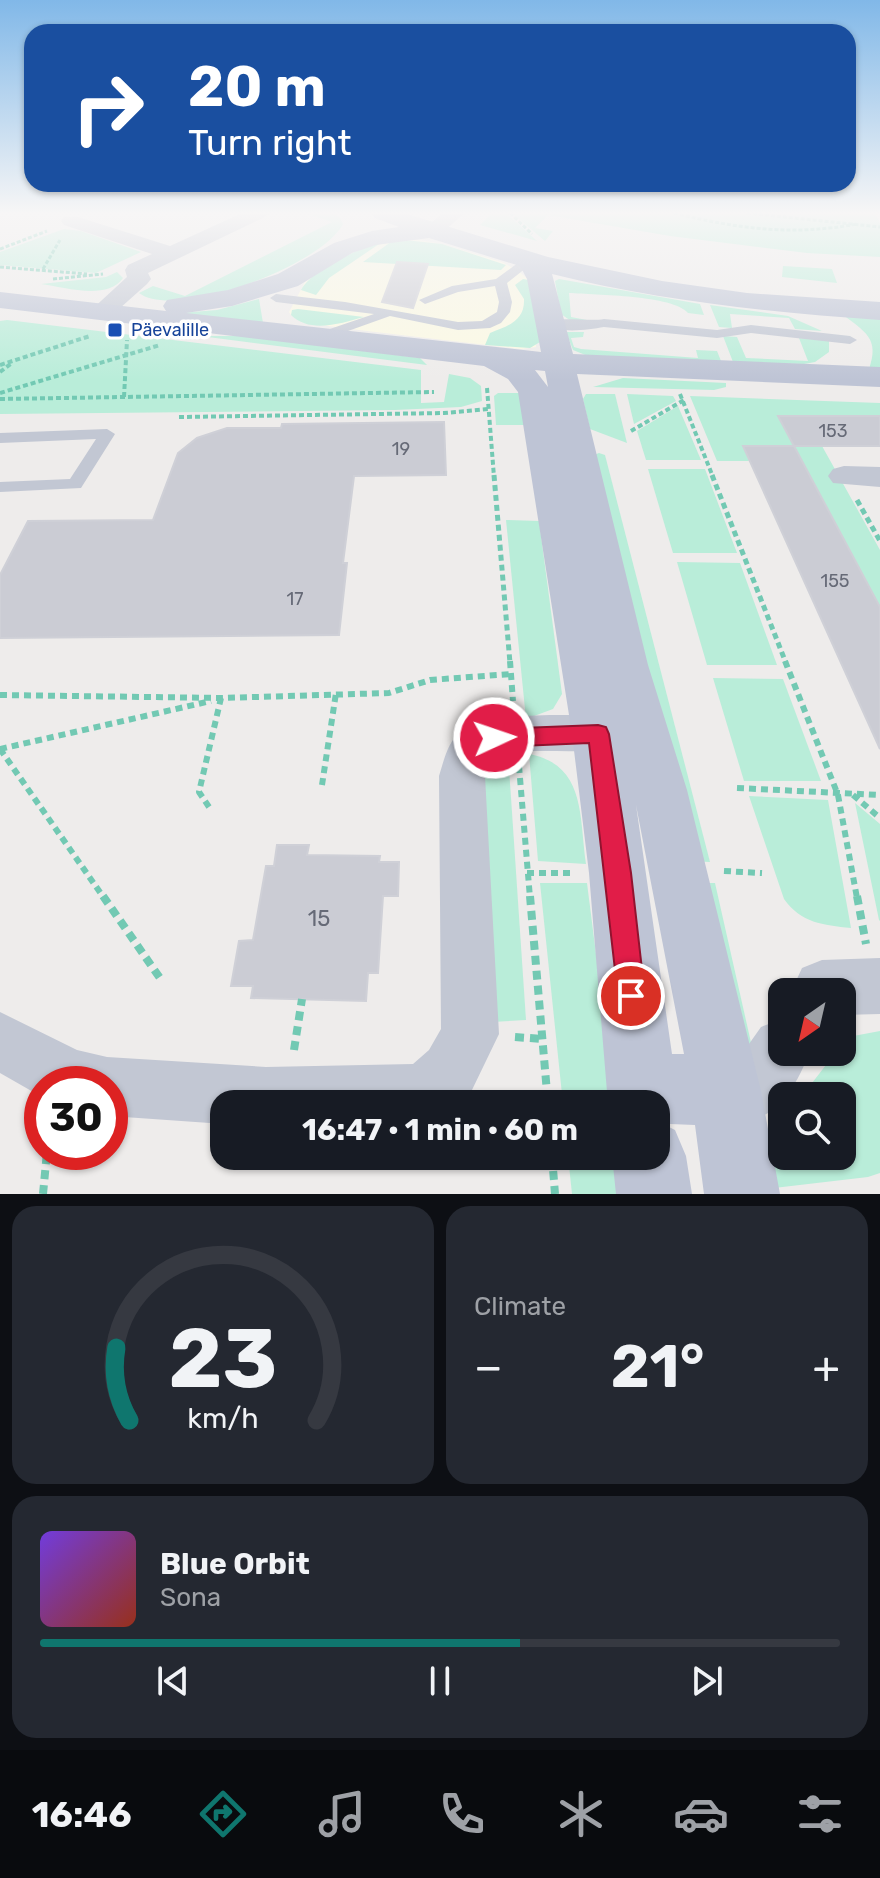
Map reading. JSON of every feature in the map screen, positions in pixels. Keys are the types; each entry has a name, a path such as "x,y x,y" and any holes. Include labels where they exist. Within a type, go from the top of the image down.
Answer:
{"main road":[{"path":"9,277 105,315 206,304 282,289 312,269"},
{"path":"539,269 624,665 660,790 726,1091 742,1194"},
{"path":"590,269 649,288 788,305 880,311"},
{"path":"282,289 279,322 309,336"},
{"path":"0,300 105,315 492,358 556,344 807,375 880,377"},
{"path":"788,305 829,322 850,340 852,353 843,366 807,375"},
{"path":"492,358 519,372 534,391 598,734 618,873 642,1090"},
{"path":"670,1108 726,1091"},
{"path":"651,1170 654,1194"}],"street":[{"path":"105,315 139,279 136,270 139,269"},
{"path":"844,476 880,477"},
{"path":"128,1089 266,1097 425,1094 450,1071 470,1034 462,776 467,760 475,747 494,738 598,734"},
{"path":"856,987 877,986"},
{"path":"0,1041 46,1066"},
{"path":"726,1091 752,1091 769,1066"}],"lane":[{"path":"425,300 456,289 500,282 515,269"},
{"path":"282,289 416,320 480,326 494,322 503,314 507,301 500,282"},
{"path":"309,336 406,307"},
{"path":"556,344 586,326 604,323 717,334 751,329 850,340"},
{"path":"0,438 107,434 75,484 0,487"}],"path":[{"path":"9,277 43,269 99,275"},
{"path":"9,277 42,279"},
{"path":"0,365 65,347 105,315"},
{"path":"124,397 128,331"},
{"path":"0,396 170,343"},
{"path":"0,372 15,361"},
{"path":"0,396 434,392"},
{"path":"631,431 682,397 838,795 877,986"},
{"path":"179,417 444,413 489,409"},
{"path":"844,476 880,541"},
{"path":"0,695 222,698 389,693 430,680 511,674"},
{"path":"322,785 336,693"},
{"path":"162,981 0,749 222,698"},
{"path":"209,807 199,792 222,698"},
{"path":"737,788 880,795"},
{"path":"852,795 880,818"},
{"path":"294,1050 302,999"},
{"path":"43,1194 45,1170"},
{"path":"553,1170 555,1194"}],"shaded area":[{"path":"326,269 515,269 529,280 536,347 521,349 304,323 289,312 305,282"}],"green space":[{"path":"45,269 105,269 96,273"},
{"path":"239,269 283,269 247,284 184,300 158,300 139,293 153,286 185,296"},
{"path":"323,269 343,269 329,278 316,295 301,290"},
{"path":"783,269 832,269 837,283 782,277"},
{"path":"117,272 123,278 116,285 96,291 41,284 106,277"},
{"path":"523,279 529,280 540,342 530,348 485,345 490,333 514,322 522,313 524,299 515,285"},
{"path":"559,279 700,304 704,315 688,313 680,307 651,299 569,293 571,317 587,320 571,321 561,314 555,281"},
{"path":"259,299 263,323 180,313 217,310"},
{"path":"710,305 788,316 822,331 795,329 789,318 730,314 732,328 719,327"},
{"path":"292,310 364,317 317,326 299,321 291,315"},
{"path":"842,314 880,316 880,369 869,369 873,350 871,343 864,331"},
{"path":"0,321 421,370 421,403 444,402 449,374 470,378 481,386 482,401 461,407 395,410 0,414"},
{"path":"566,332 584,332 583,337 571,338 574,347 581,349 698,358 696,350 717,351 721,361 588,356 573,350"},
{"path":"200,336 244,336 420,358 427,365"},
{"path":"723,336 737,337 746,358 808,361 799,338 829,340 829,352 815,362 804,364 733,362"},
{"path":"623,378 726,383 726,387 714,390 593,387"},
{"path":"498,393 522,393 526,425 496,425 494,396"},
{"path":"586,394 615,394 627,443 590,429 583,399"},
{"path":"627,394 673,396 676,401 634,424"},
{"path":"690,396 880,403 880,416 779,416 822,446 880,550 880,607 794,446 743,446 749,461 717,461"},
{"path":"678,406 701,460 646,460 637,431"},
{"path":"594,455 605,455 710,862 689,861"},
{"path":"648,469 705,469 737,553 673,553"},
{"path":"506,520 539,521 562,694 553,709 526,719"},
{"path":"677,562 740,563 777,665 707,665"},
{"path":"713,678 783,679 821,781 744,781"},
{"path":"508,753 526,1020 492,1022 481,778 488,765"},
{"path":"529,754 548,760 561,769 570,781 580,811 586,864 538,861"},
{"path":"749,796 828,800 851,928 805,918 784,899"},
{"path":"855,803 880,824 880,921 879,920"},
{"path":"540,883 587,883 613,1090 562,1090"},
{"path":"696,883 715,883 752,1047 750,1053"},
{"path":"880,1031 880,1173 774,1188 771,1170 856,1170 856,1082 813,1082 825,1066 856,1066 856,1036"},
{"path":"569,1170 624,1170 627,1194 572,1194"}],"building":[{"path":"394,269 426,269 413,308 382,302"},
{"path":"778,416 880,416 880,446 794,446"},
{"path":"444,422 446,475 354,476 343,563 347,563 339,635 0,638 0,575 28,521 153,520 178,453 197,438 227,428 281,428 282,424"},
{"path":"743,446 794,446 880,607 880,749"},
{"path":"277,845 309,845 307,855 380,856 379,862 399,862 398,896 383,896 378,973 368,973 366,1001 251,998 253,986 231,986 239,941 253,940 266,866 274,866"}],"place":[{"name":"Päevalille","path":"115,330"}],"route":[{"path":"494,738 598,734 618,873 631,996"}]}
